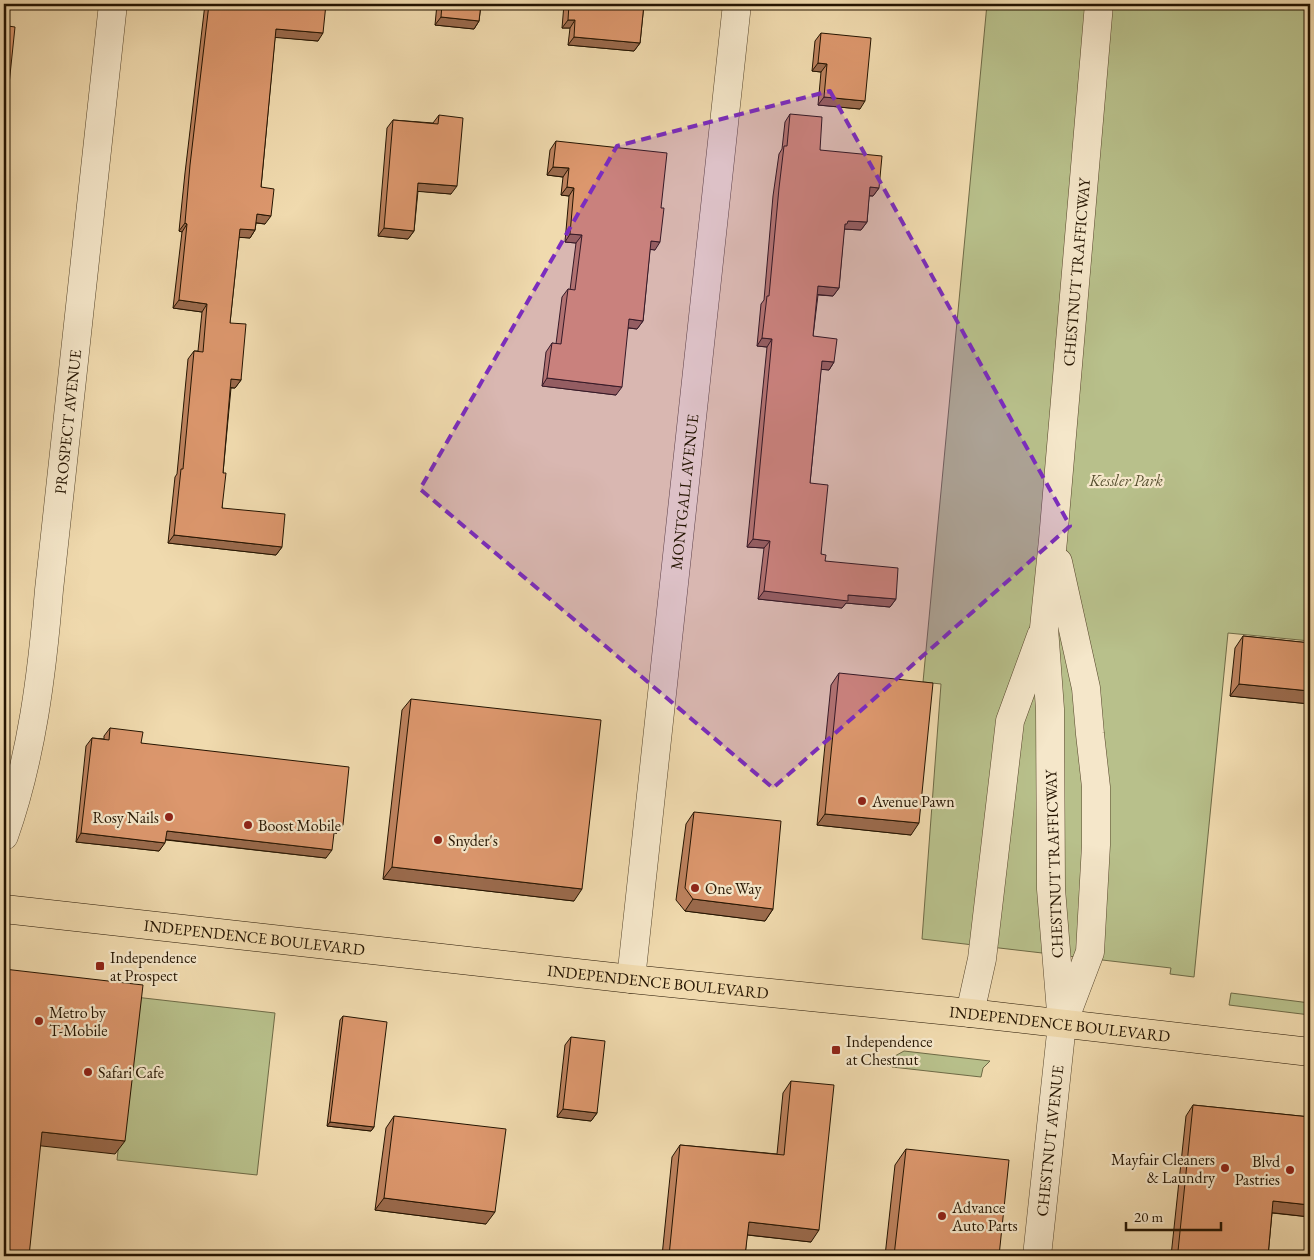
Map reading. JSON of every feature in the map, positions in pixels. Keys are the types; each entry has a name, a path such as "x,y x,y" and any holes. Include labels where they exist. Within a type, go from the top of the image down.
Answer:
{"main road":[{"name":"INDEPENDENCE BOULEVARD","path":"4,908 631,979 1310,1052"}],"street":[{"name":"PROSPECT AVENUE","path":"4,836 24,773 43,659 113,4"},
{"name":"MONTGALL AVENUE","path":"631,979 737,4"},
{"name":"CHESTNUT TRAFFICWAY","path":"1062,1024 1051,889 1050,709 1044,628 1099,4"},
{"name":"CHESTNUT TRAFFICWAY","path":"1053,540 1086,688 1096,787 1096,845 1090,952 1062,1024"},
{"path":"970,1014 982,959 1010,721 1044,628"},
{"name":"CHESTNUT AVENUE","path":"1037,1256 1062,1024"}],"highlighted area":[{"path":"830,91 1070,526 773,788 420,489 617,146"}],"green space":[{"name":"Kessler Park","path":"987,4 1310,4 1310,641 1228,633 1194,977 1170,974 1171,968 922,939 941,684 923,682"},
{"path":"1231,993 1310,1003 1310,1015 1229,1005"},
{"path":"135,997 275,1013 257,1175 117,1160"},
{"path":"904,1051 990,1061 983,1068 981,1077 892,1067 895,1056"}],"building":[{"path":"4,4 10,4 8,26 15,27 5,123 4,123"},
{"path":"209,4 326,4 323,33 276,29 261,187 274,189 271,216 257,214 255,230 240,229 230,323 246,324 241,380 231,379 223,473 226,473 222,508 285,514 282,547 174,535 181,469 183,469 194,351 203,352 207,304 179,300 187,224 185,223 190,165"},
{"path":"442,4 481,4 479,21 441,17"},
{"path":"569,4 644,4 640,43 574,37 575,20 568,20"},
{"path":"821,33 871,38 865,101 824,97 827,64 818,63"},
{"path":"790,114 822,117 820,150 882,156 879,188 870,187 867,222 848,221 845,224 839,288 818,286 813,336 837,339 834,362 822,361 810,483 828,485 821,554 826,555 825,561 898,568 896,599 848,595 848,601 764,591 770,541 753,539 772,339 762,338 767,296 769,296 784,146 787,146"},
{"path":"439,115 463,118 457,186 418,183 414,231 384,228 393,120 438,124"},
{"path":"556,141 667,153 661,208 664,208 660,242 651,241 643,321 629,319 622,387 547,378 552,343 561,344 568,289 575,290 582,235 570,234 574,188 567,187 569,168 553,167"},
{"path":"1243,636 1310,643 1310,691 1239,684"},
{"path":"839,673 933,683 919,823 825,814"},
{"path":"411,699 601,720 582,889 392,867"},
{"path":"110,728 143,732 141,743 349,767 343,825 335,825 332,850 167,831 165,843 81,833 92,738 109,740"},
{"path":"694,812 781,821 773,909 693,899 685,888"},
{"path":"4,969 143,985 125,1141 42,1132 29,1256 4,1256"},
{"path":"343,1016 387,1022 374,1127 330,1122"},
{"path":"571,1037 605,1041 597,1113 563,1109"},
{"path":"791,1081 834,1085 819,1230 749,1222 745,1256 669,1256 680,1145 784,1155"},
{"name":"Mayfair Cleaners & Laundry","path":"1193,1105 1310,1117 1310,1205 1273,1201 1268,1256 1230,1256 1178,1251"},
{"path":"394,1116 506,1129 495,1212 384,1198"},
{"name":"Advance Auto Parts","path":"906,1149 1009,1160 999,1256 894,1256"}],"place":[{"name":"Avenue Pawn","path":"862,801"},
{"name":"Rosy Nails","path":"169,817"},
{"name":"Boost Mobile","path":"248,825"},
{"name":"Snyder's","path":"438,840"},
{"name":"One Way","path":"695,888"},
{"name":"Independence at Prospect","path":"100,966"},
{"name":"Metro by T-Mobile","path":"39,1021"},
{"name":"Independence at Chestnut","path":"836,1050"},
{"name":"Safari Cafe","path":"88,1072"},
{"name":"Mayfair Cleaners & Laundry","path":"1225,1168"},
{"name":"Blvd Pastries","path":"1290,1170"},
{"name":"Advance Auto Parts","path":"942,1216"}]}
